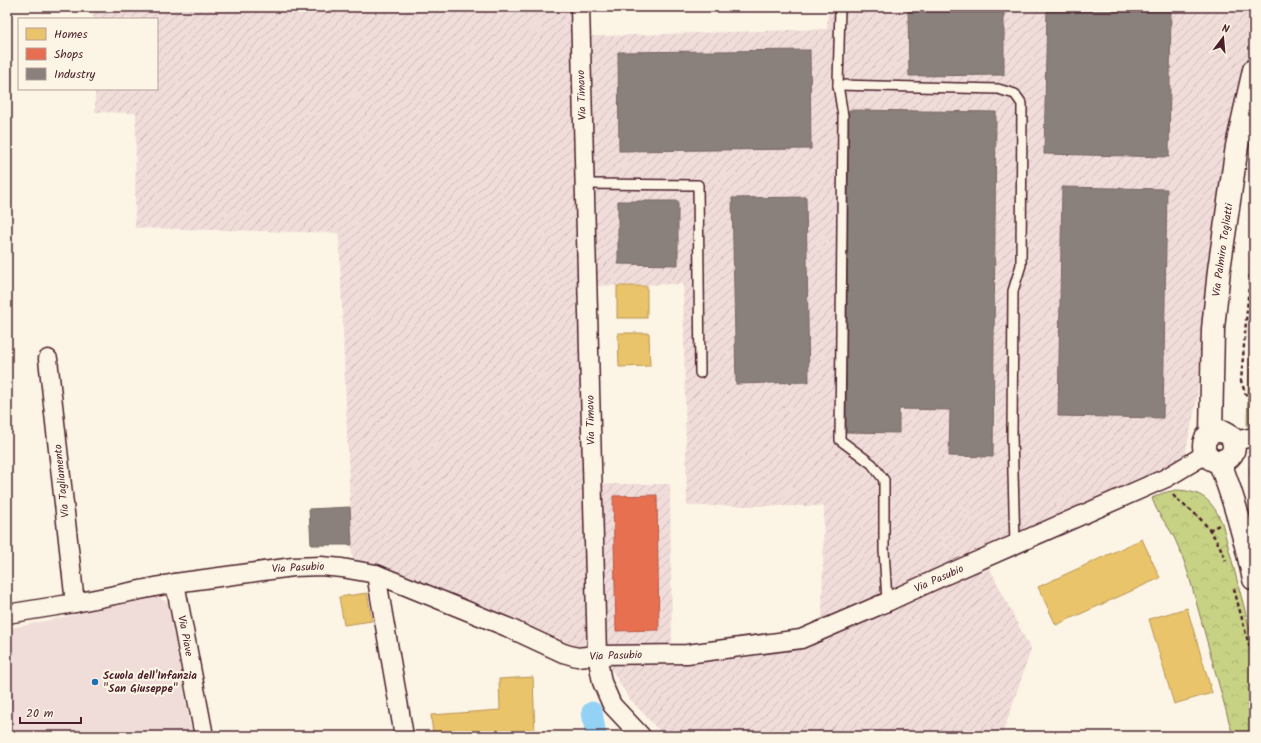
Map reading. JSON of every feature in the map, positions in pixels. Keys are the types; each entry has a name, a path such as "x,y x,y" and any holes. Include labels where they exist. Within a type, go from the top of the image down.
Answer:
{"street":[{"name":"Via Timavo","path":"580,7 597,655 602,682 612,705 641,736"},
{"name":"Via Palmiro Togliatti","path":"1225,445 1213,329 1218,270 1237,146 1254,70"},
{"name":"Via Palmiro Togliatti","path":"1225,445 1224,330 1229,271 1248,148 1254,119"},
{"name":"Via Tagliamento","path":"48,359 75,603"},
{"name":"Via Pasubio","path":"7,614 75,603 175,583 293,567 321,566 376,574 507,627 563,654 577,657 597,655 687,654 801,638 888,602 1166,478 1225,445"},
{"path":"1225,445 1231,489 1244,534 1254,579"},
{"path":"1244,534 1254,558"},
{"path":"376,574 404,736"},
{"name":"Via Piave","path":"175,583 204,736"}],"lane":[{"path":"840,7 838,85 843,116 840,440 872,464 884,480 884,549 888,602"},
{"path":"838,85 998,89 1015,94 1022,104 1021,265 1013,291 1012,436 1015,545"},
{"path":"585,184 698,185 700,373"}],"path":[{"path":"1254,247 1250,274 1241,381 1247,398 1254,403"},
{"path":"1166,478 1173,496 1196,515 1221,546 1228,567"},
{"path":"1232,582 1254,664"}],"shaded area":[{"path":"93,7 571,7 571,37 827,29 828,7 1254,7 1254,37 1241,88 1225,163 1209,265 1197,399 1184,460 980,549 1031,650 1002,736 664,736 628,697 609,665 570,666 502,635 366,580 352,556 339,233 135,228 136,113 95,112 95,90 158,90 158,18 93,18","holes":["683,284 687,506 824,506 822,622 799,631 672,648 670,484 600,484 594,286"]},
{"name":"Scuola dell'Infanzia \"San Giuseppe\"","path":"158,597 168,603 192,736 7,736 7,629"}],"green space":[{"path":"1254,292 1254,424 1247,426 1250,335"},
{"path":"1176,490 1193,492 1205,498 1214,508 1222,523 1254,645 1254,736 1233,736 1186,566 1174,537 1159,514 1152,498 1163,493"}],"building: Homes":[{"path":"617,286 647,286 647,318 617,318"},
{"path":"618,333 649,333 650,366 619,367"},
{"path":"1142,539 1160,578 1056,625 1038,587"},
{"path":"367,593 372,621 344,625 339,597"},
{"path":"1187,608 1212,693 1174,704 1149,619"},
{"path":"533,677 535,736 433,736 431,715 500,710 499,679"}],"building: Shops":[{"path":"657,495 659,630 616,631 613,496"}],"building: Industry":[{"path":"908,7 1004,7 1004,75 909,76"},
{"path":"1047,7 1171,7 1169,157 1044,154"},
{"path":"810,50 811,149 619,151 618,52"},
{"path":"849,110 996,112 993,457 949,456 950,410 899,409 899,433 846,432"},
{"path":"1062,187 1167,189 1163,418 1058,416"},
{"path":"806,197 809,382 736,384 732,198"},
{"path":"618,201 678,201 678,265 618,264"},
{"path":"350,507 352,545 311,545 309,509"}],"waterway":[{"path":"592,712 596,736"}],"place":[{"name":"Scuola dell'Infanzia \"San Giuseppe\"","path":"95,682"}]}
